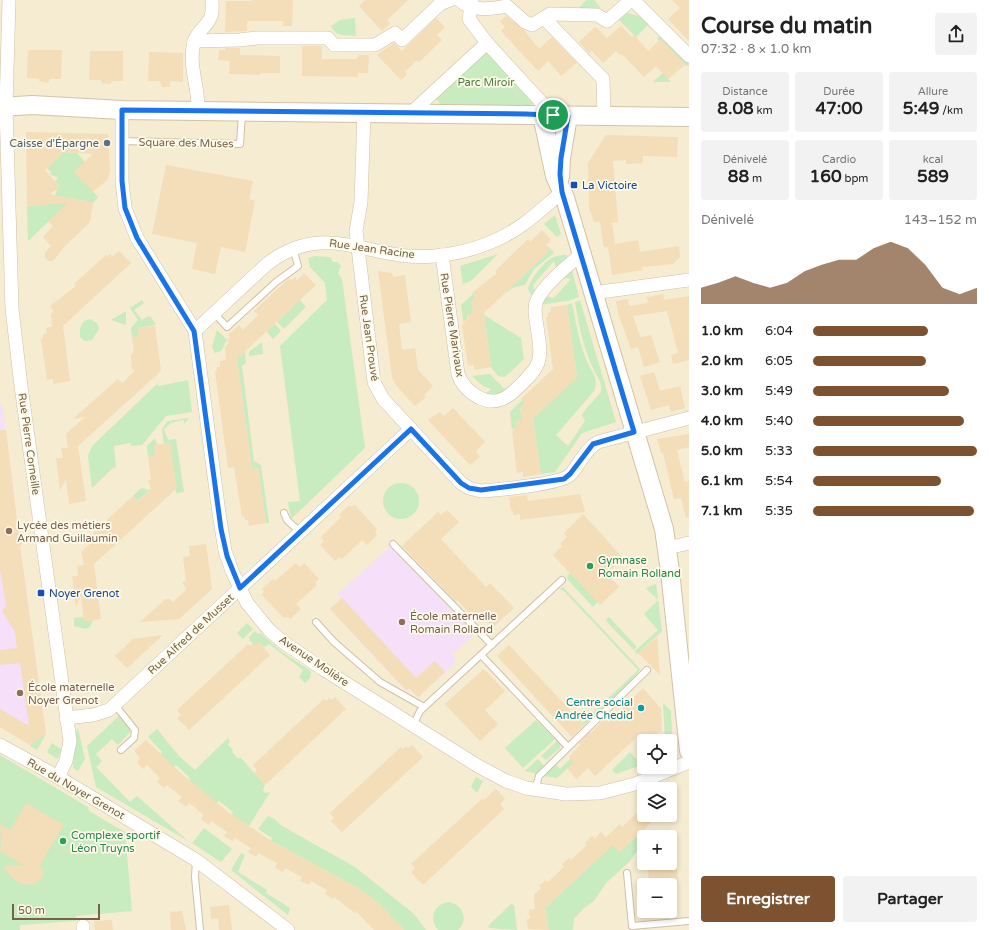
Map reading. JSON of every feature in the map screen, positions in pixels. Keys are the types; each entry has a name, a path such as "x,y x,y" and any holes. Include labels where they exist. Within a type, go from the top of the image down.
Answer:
{"street":[{"name":"Rue Pierre Corneille","path":"10,0 3,107 11,290 14,332 69,748 66,761 58,777"},
{"path":"198,110 198,93 194,78 194,41 212,15 212,0"},
{"path":"194,41 257,38 328,38 334,45 375,45 395,33 402,40 440,4 450,0"},
{"path":"459,0 482,9 507,6 525,22 532,25 550,14 597,15 607,21 632,0 689,56"},
{"path":"471,4 469,17 470,22 486,43 554,115 561,158 560,174 562,192"},
{"path":"544,18 603,79 604,116"},
{"path":"410,113 486,43"},
{"path":"3,107 32,105 122,110 689,117"},
{"name":"Avenue Molière","path":"122,110 122,188 128,217 137,238 194,331 221,529 227,556 240,588 252,611 269,630 283,642 413,726 496,776 535,790 566,794 600,793 635,784 689,762"},
{"name":"Rue Jean Prouvé","path":"364,112 361,202 356,231 374,382 383,398 461,483 469,488 481,490 564,479 570,474 593,444 689,418"},
{"path":"554,115 546,142 555,176 562,192 582,254 592,293 664,529 685,667 689,751"},
{"name":"Rue Jean Racine","path":"194,331 267,264 293,248 318,242 341,243 407,256 442,255 483,245 506,234 524,224 562,192"},
{"name":"Rue Pierre Marivaux","path":"442,255 458,374 464,386 473,394 482,399 494,401 508,396 532,375 536,369 540,349 535,314 536,303 540,295 569,264 582,254"},
{"path":"592,293 689,280"},
{"name":"Rue Alfred de Musset","path":"66,718 106,712 115,705 411,429"},
{"path":"667,548 689,543"},
{"name":"Rue du Noyer Grenot","path":"0,745 58,777 196,860 288,930"}],"lane":[{"name":"Square des Muses","path":"122,141 240,144 242,111"},
{"path":"214,313 227,327 280,278 298,266 293,248"},
{"path":"284,513 287,520 301,533"},
{"path":"393,544 492,645"},
{"path":"413,726 420,712 424,708 562,580"},
{"path":"316,622 334,642 380,682 424,708"},
{"path":"481,655 568,747"},
{"path":"535,790 539,776 647,670"},
{"path":"115,705 135,730 134,738 121,750"},
{"path":"196,860 195,878 200,930"},
{"path":"627,873 632,926 689,921"}],"shaded area":[{"path":"0,0 689,0 689,930 0,930"},
{"path":"0,404 3,408 19,537 24,541 20,546 46,734 30,745 0,727"},
{"name":"École maternelle Romain Rolland","path":"391,546 474,634 452,655 457,661 418,697 410,688 407,690 405,689 330,609 342,598 337,595"}],"green space":[{"path":"586,0 594,0 601,8 577,10"},
{"path":"624,12 642,17 649,24 636,37 618,19"},
{"path":"355,18 356,36 338,34 331,26 340,20"},
{"path":"662,34 689,60 689,66 685,65 661,39 659,41 657,39"},
{"name":"Parc Miroir","path":"488,49 535,102 530,106 443,106 434,97"},
{"path":"663,73 671,82 653,82"},
{"path":"64,152 77,153 85,162 74,172 98,197 93,203 70,198 69,202 28,241 27,206 45,205 54,200 57,189 60,187 55,181 58,178 50,174 51,172 47,168"},
{"path":"555,215 561,234 557,237 544,224"},
{"path":"551,249 554,253 534,269 525,285 515,287 505,293"},
{"path":"498,254 471,281 463,284 460,266"},
{"path":"559,255 567,255 568,260 557,271 554,261 533,285 536,294 531,295 528,289 532,279 544,264 548,260"},
{"path":"315,256 330,257 333,262 337,262 341,266 338,273 342,279 365,448 291,519 288,502 300,501 280,346 327,300 325,283 310,267 308,258"},
{"path":"571,267 579,297 567,301 539,305 544,296 554,298 571,279 561,277"},
{"path":"473,294 476,297 471,301 473,314 467,315 467,320 464,320 464,325 461,305"},
{"path":"142,300 144,303 134,310 142,320 149,316 151,317 156,325 138,328 139,336 132,338 131,328 138,320 130,308"},
{"path":"300,300 306,307 284,329 277,322"},
{"path":"580,300 616,422 582,433 555,472 541,474 533,419 577,377 567,305 572,303 582,348 594,375 596,384 594,391 556,435 568,446 585,421 582,415 601,391 600,382 584,344 580,327 575,302"},
{"path":"126,311 126,325 111,320"},
{"path":"484,315 521,338 524,359 505,377 498,376 491,367"},
{"path":"90,319 97,323 99,329 92,340 85,341 80,337 80,328 84,321"},
{"path":"275,324 281,331 273,339 266,331"},
{"path":"217,330 227,340 221,351 215,353 212,347"},
{"path":"262,342 263,354 249,356 249,352"},
{"path":"245,352 246,363 242,366 254,461 261,465 269,523 266,523 258,468 252,469 237,359"},
{"path":"490,374 507,392 506,394 484,396 491,389 483,386 472,376"},
{"path":"188,380 192,412 166,416 142,445 131,446 130,443 114,446 116,468 114,467 92,488 88,456 92,446 157,384 159,386"},
{"path":"522,400 525,403 520,408 522,420 516,421 517,427 513,427 512,431 510,412"},
{"path":"189,418 184,424 184,420 174,422 174,424 172,422 164,429 168,440 176,439 184,492 176,493 170,443 164,444 162,429 168,421"},
{"path":"155,438 157,445 154,446 155,455 148,456 147,446"},
{"path":"405,483 414,488 418,494 418,508 414,514 405,519 397,519 388,514 384,508 383,497 388,488 394,484"},
{"path":"144,488 146,490 151,489 137,501 133,496 140,489"},
{"path":"570,573 598,602 593,607 568,580 567,576"},
{"path":"656,584 662,631 637,654 635,651 658,630 644,614 658,600 646,588"},
{"path":"563,587 640,669 634,679 584,725 582,723 638,670 565,592 560,589"},
{"path":"84,617 93,620 90,627 85,629 74,626 74,618"},
{"path":"609,617 637,647 634,650 608,623 606,620"},
{"path":"247,623 253,629 243,639 237,633"},
{"path":"255,631 258,634 260,633 282,652 311,671 310,678 305,683 299,677 303,670 269,644 264,647 259,642 255,645 250,641 249,637"},
{"path":"663,703 671,711 672,734 665,734"},
{"path":"119,716 130,727 130,732 118,745 112,739 96,754 102,761 96,767 130,802 137,796 188,841 96,787 87,746"},
{"path":"536,720 555,739 523,768 505,748"},
{"path":"78,728 85,759 78,771 73,768 74,736"},
{"path":"157,729 179,756 195,770 228,738 230,740 228,745 233,750 232,752 238,759 240,757 265,785 263,790 265,793 270,792 249,826 232,815 233,812 219,801 216,803 189,780 190,778 176,765 174,767 160,754 162,752 148,737"},
{"path":"46,734 37,750 30,746 30,745"},
{"path":"558,740 561,744 560,748 546,760 541,756"},
{"path":"52,743 62,750 57,759 47,752"},
{"path":"630,752 637,760 637,766 616,774 612,770"},
{"name":"Complexe sportif Léon Truyns","path":"0,755 88,807 89,811 125,832 132,911 76,916 76,921 20,925 20,930 0,930"},
{"path":"538,759 544,766 536,774 525,771"},
{"path":"570,759 574,762 557,778 544,776 556,764 560,769"},
{"path":"476,777 483,781 477,793 471,787"},
{"path":"268,816 273,818 282,826 355,867 414,914 426,930 404,930 379,904 360,889 271,841 272,838 258,829"},
{"path":"204,828 232,849 221,862 192,843"},
{"path":"637,838 637,851 630,861 606,883 594,901 584,908 574,919 573,930 549,930 545,908 613,845 620,852"},
{"path":"241,853 245,855 238,872 267,890 266,893 290,908 288,915 231,870"},
{"path":"449,902 458,906 461,910 464,918 463,922 458,930 438,930 433,921 434,912 444,903"},
{"path":"511,904 514,905 517,930 489,928 488,926"}],"building":[{"path":"293,0 292,26 283,26 283,21 247,21 247,31 225,32 226,1"},
{"path":"365,0 408,0 387,20 390,24 382,31 359,6"},
{"path":"672,0 689,0 689,41 668,19 680,8"},
{"path":"506,16 524,30 539,49 552,37 577,63 561,76 548,61 538,71 501,31 505,27 500,21"},
{"path":"436,18 445,27 437,35 442,40 419,62 417,60 405,72 407,74 401,80 377,55 394,43 402,51"},
{"path":"621,26 632,37 634,35 648,51 661,39 685,65 668,79 656,66 644,77 622,54 620,55 616,51 603,63 591,50 589,53 579,42 595,27 607,38"},
{"path":"302,46 322,46 322,59 355,59 358,58 358,55 369,55 368,73 358,73 358,77 302,76"},
{"path":"225,48 240,48 240,55 280,56 280,73 260,73 260,75 229,74 230,61 218,60 219,50 225,50"},
{"path":"28,50 62,50 61,79 50,79 48,83 39,81 39,79 27,78"},
{"path":"90,51 123,51 123,81 112,81 110,84 101,83 101,80 89,80"},
{"path":"149,52 183,53 183,82 170,81 170,87 162,87 160,81 148,81"},
{"path":"26,132 108,134 110,171 108,179 93,192 74,172 93,154 64,152 45,170 60,187 50,194 93,203 90,222 65,246 53,261 48,261 45,257 45,252 51,246 43,237 53,226 48,221 68,203 27,206"},
{"path":"606,135 678,137 677,157 643,156 643,163 626,164 626,160 613,161 618,222 612,223 615,244 638,240 640,252 679,246 680,257 673,264 642,267 643,270 612,275 608,247 604,248 600,222 594,222 589,208 588,163"},
{"path":"166,165 253,181 249,199 255,201 245,252 221,247 215,274 192,269 197,243 152,234"},
{"path":"542,230 551,240 546,245 551,249 484,313 491,367 474,370 474,365 468,366 462,325 465,324 464,320 468,320 467,315 473,314 471,301 476,297 472,293 497,273 495,271 528,239 530,242"},
{"path":"119,251 131,263 63,326 70,381 53,384 53,379 47,380 41,339 43,338 43,334 47,334 46,328 52,327 51,314 54,311 50,306 76,286 74,284 106,255 107,257 110,254 112,257"},
{"path":"378,271 392,273 393,277 405,275 411,322 399,324 402,350 415,348 418,370 433,386 424,395 426,397 415,406 395,384 392,377"},
{"path":"304,273 316,285 237,359 252,469 258,468 266,523 249,526 248,520 245,520 244,516 242,517 234,467 228,468 215,371 217,371 217,367 220,367 220,361 226,360 225,347 229,343 227,340 230,337 228,335 239,325 243,330 258,315 254,311 289,278 291,280 295,277 297,280"},
{"path":"663,294 664,300 689,296 689,360 673,364 671,355 678,353 667,311 633,316 640,337 651,335 660,362 644,367 638,347 631,349 618,313 616,301 628,299 629,306 648,303 647,297"},
{"path":"567,305 577,377 533,419 541,474 523,477 523,472 517,473 512,431 514,431 513,427 517,427 516,421 522,420 520,407 525,403 521,399 553,369 546,317 548,317 548,313 551,312 551,307"},
{"path":"155,326 161,371 78,446 86,501 69,504 66,479 60,490 56,458 63,458 61,448 68,448 66,434 85,417 73,419 118,379 122,383 135,371 132,369 131,356 134,350 132,337 139,336 138,328"},
{"path":"654,372 660,391 680,386 685,408 671,412 669,405 651,410 640,376"},
{"path":"453,408 485,442 476,451 480,457 470,465 428,420 440,412 444,416"},
{"name":"Lycée des métiers Armand Guillaumin","path":"0,430 6,430 19,537 24,541 20,546 46,734 30,745 0,727 0,709 29,726 20,663 0,665 0,650 17,648 15,632 2,611 6,606 0,569"},
{"path":"689,434 689,447 677,450 685,482 689,481 689,517 686,518 681,498 674,499 663,453 661,453 657,439"},
{"path":"170,443 177,488 94,564 101,619 84,622 81,595 76,607 72,576 78,576 77,566 84,565 81,552 99,536 89,537 133,496 138,501 151,489 148,480 151,480 148,456 155,455 154,445"},
{"path":"580,494 585,512 520,520 520,514 513,515 513,511 511,511 509,497 527,495 528,501"},
{"path":"349,505 351,507 355,505 377,529 375,533 377,535 367,545 362,540 342,559 340,557 335,561 320,545 324,541 321,537 341,517 339,515"},
{"path":"447,510 459,522 441,539 486,587 490,583 514,608 493,627 478,612 473,617 457,600 456,602 402,546 438,512 441,515"},
{"name":"Gymnase Romain Rolland","path":"583,514 623,558 607,574 619,587 600,605 553,555 562,546 560,544 567,537 564,533"},
{"path":"206,544 212,589 179,619 140,622 166,599 170,599 173,602 186,590 182,582 186,581 183,557 190,556 189,546"},
{"path":"296,563 300,567 304,563 319,579 315,583 317,585 296,604 301,609 290,619 288,617 284,618 262,595 264,591 262,589 273,579 275,581"},
{"path":"342,598 416,678 435,661 445,672 418,697 409,688 407,690 405,689 330,609"},
{"path":"163,635 127,668 115,656 133,639"},
{"path":"657,637 660,675 638,653"},
{"path":"259,642 270,655 189,730 177,718 181,715 177,710 248,644 250,646 253,643 255,645"},
{"path":"509,645 584,725 572,737 497,656"},
{"path":"484,669 505,691 485,710 498,724 480,741 445,704"},
{"name":"Centre social Andrée Chedid","path":"643,688 661,709 662,731 656,734 637,734 637,737 595,776 588,768 576,779 567,768 573,763 569,757 580,745 579,743 605,718 609,722"},
{"path":"335,697 346,709 265,785 254,773 257,770 253,765 324,699 326,701 329,698 331,700"},
{"path":"146,740 182,774 228,812 276,844 360,889 379,904 404,930 374,930 356,911 355,913 334,897 333,899 325,894 327,890 311,881 309,885 300,881 302,877 285,868 283,872 275,868 277,863 258,853 256,857 248,852 251,848 235,838 232,841 224,836 227,832 211,821 209,825 201,819 204,815 189,803 186,807 178,801 182,797 167,785 164,788 157,782 160,778 147,765 143,769 137,762 140,758 134,751"},
{"path":"412,745 423,757 342,832 331,821 334,818 330,813 401,747 403,749 406,746 408,748"},
{"path":"496,789 505,799 500,804 504,809 423,885 411,872 415,868 411,864 482,799 484,800"},
{"path":"26,803 64,825 39,867 44,869 41,879 36,884 25,885 14,880 4,866 23,865 0,851 0,824 10,830"},
{"path":"637,813 637,822 652,822 643,830 637,830 637,836 620,852 613,845 545,908 549,930 528,929 527,919 530,919 529,910 535,909 534,895 541,888 539,886 546,880 548,882 564,867 562,864 569,858 571,860 587,845 585,843 592,836 595,838 601,832 606,837 620,824 622,827"},
{"path":"677,863 678,885 677,878 649,878 648,870 677,870"},
{"path":"229,905 232,930 219,930 218,918 211,919 210,907"},
{"path":"182,911 186,930 171,930 170,912"},
{"path":"112,920 113,930 95,930 94,921"}],"place":[{"name":"Caisse d'Épargne","path":"107,143"},
{"name":"La Victoire","path":"574,185"},
{"name":"Lycée des métiers Armand Guillaumin","path":"9,531"},
{"name":"Gymnase Romain Rolland","path":"590,566"},
{"name":"Noyer Grenot","path":"41,593"},
{"name":"École maternelle Romain Rolland","path":"402,622"},
{"name":"École maternelle Noyer Grenot","path":"20,693"},
{"name":"Centre social Andrée Chedid","path":"641,708"},
{"name":"Complexe sportif Léon Truyns","path":"63,841"}],"route":[{"path":"122,110 553,115 568,116 567,132 561,158 560,174 562,192 582,254 592,293 634,432 593,444 570,474 564,479 558,481 477,490 469,488 461,483 411,429 301,533 240,588 227,556 221,529 194,331 137,238 125,208 122,181 122,110"}]}
